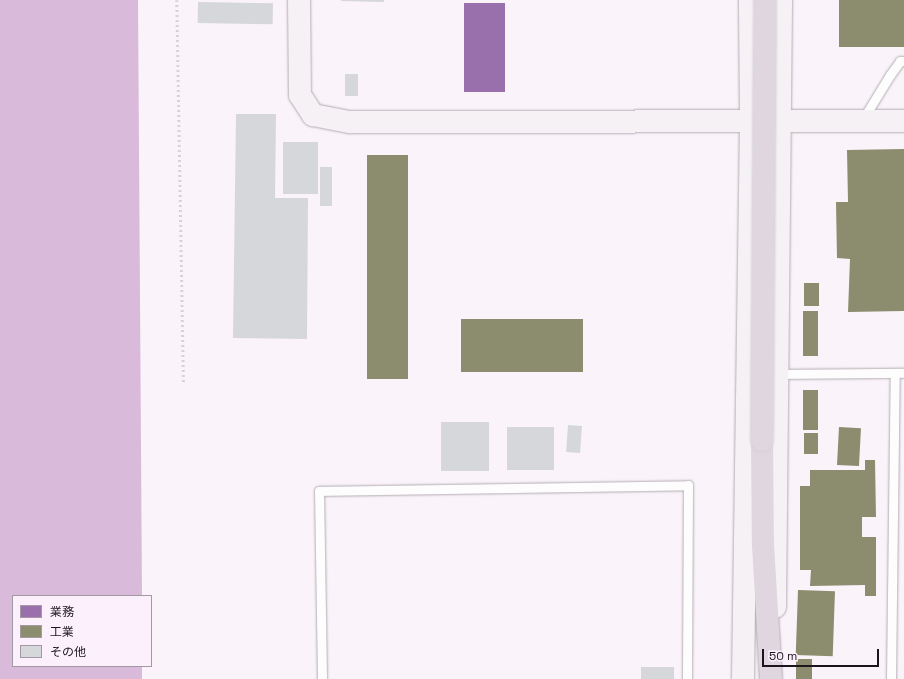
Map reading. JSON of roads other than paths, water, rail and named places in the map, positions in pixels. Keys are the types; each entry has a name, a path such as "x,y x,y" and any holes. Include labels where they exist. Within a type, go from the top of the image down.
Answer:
{"highway":[{"path":"765,0 762,440 763,545 772,679"}],"street":[{"path":"299,0 300,95 313,115 350,122 751,120 904,121"},
{"path":"743,679 751,120 750,0"},
{"path":"772,679 779,374 779,121 781,0"}],"lane":[{"path":"862,121 890,75 900,61 904,61"},
{"path":"779,374 899,373 891,679"},
{"path":"322,679 319,491 688,485 687,679"}]}
